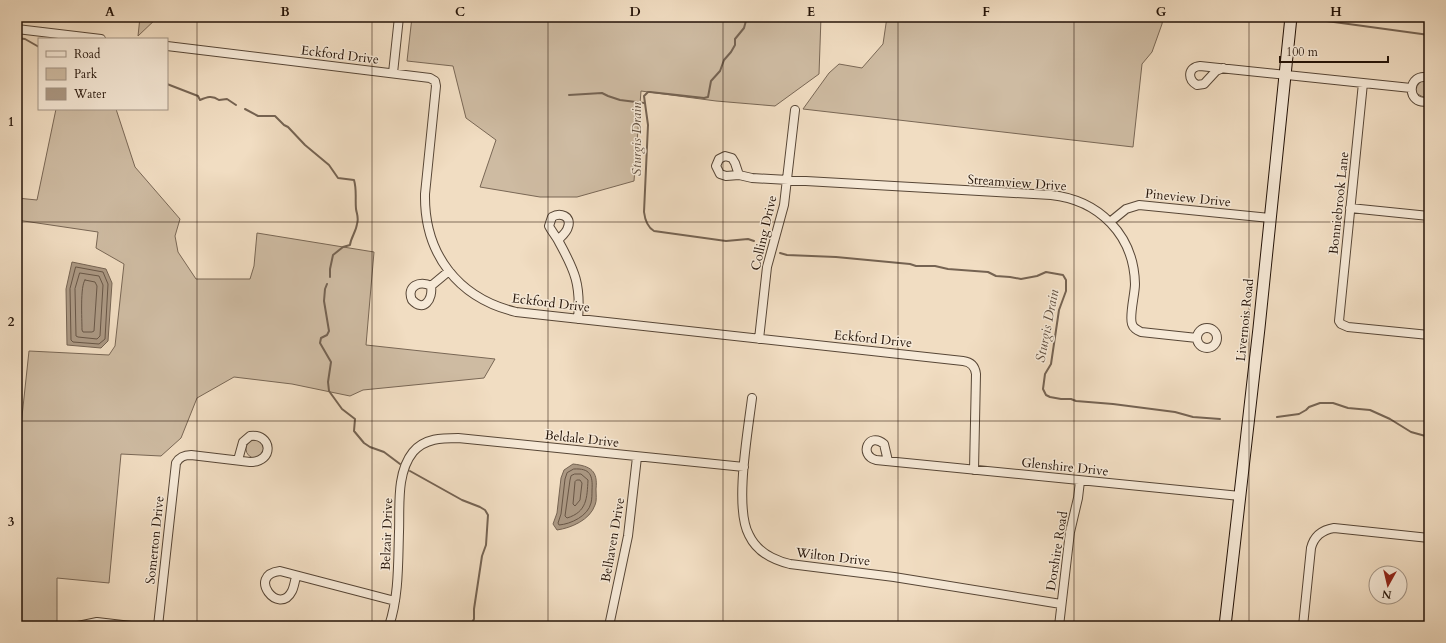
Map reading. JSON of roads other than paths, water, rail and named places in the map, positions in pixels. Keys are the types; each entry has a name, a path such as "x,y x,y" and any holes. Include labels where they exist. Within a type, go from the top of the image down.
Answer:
{"main road":[{"name":"Livernois Road","path":"1225,626 1259,328 1291,17"}],"street":[{"path":"393,73 399,17"},
{"path":"17,29 93,38"},
{"name":"Eckford Drive","path":"168,46 429,77 435,82 436,86 426,181 425,207 431,239 438,255 449,271 470,292 495,306 516,312 970,362 975,367 976,374 974,470"},
{"path":"1223,68 1411,88"},
{"path":"1411,88 1418,78 1429,78"},
{"name":"Bonniebrook Lane","path":"1363,83 1339,318 1341,324 1348,327 1429,335"},
{"path":"1411,88 1416,99 1424,102 1429,101"},
{"name":"Colling Drive","path":"759,339 767,267 782,217 795,110"},
{"name":"Streamview Drive","path":"739,175 752,178 787,181 1060,196 1074,199 1097,211 1110,222 1122,238 1132,263 1135,284 1132,319 1134,327 1141,332 1197,338"},
{"name":"Pineview Drive","path":"1110,222 1126,208 1139,205 1270,218"},
{"path":"1350,208 1429,216"},
{"path":"558,240 573,267 578,286 578,319"},
{"path":"431,286 449,271"},
{"name":"Wilton Drive","path":"752,398 744,467 742,510 749,537 763,552 776,560 802,566 894,577 1061,604"},
{"name":"Beldale Drive","path":"419,446 431,440 440,438 458,438 744,467"},
{"name":"Belzair Drive","path":"390,626 395,601 402,476 410,457 419,446"},
{"name":"Somerton Drive","path":"158,626 176,463 180,457 185,455 238,460"},
{"name":"Belhaven Drive","path":"610,626 629,527 637,457"},
{"name":"Glenshire Drive","path":"888,461 1240,496"},
{"name":"Dorshire Road","path":"1059,626 1070,532 1078,498 1080,480"},
{"path":"1303,626 1311,548 1314,540 1320,533 1334,528 1429,538"},
{"path":"296,576 395,601"},
{"path":"78,626 96,622 131,626"}],"water":[{"path":"72,262 106,269 112,283 108,341 101,348 67,345 66,289"},
{"path":"573,464 584,466 592,470 596,478 596,503 593,510 584,519 574,525 557,530 553,524 557,513 561,478 564,470"}],"waterway":[{"name":"Sturgis Drain","path":"747,17 744,28 735,39 735,45 724,60 720,71 711,81 708,97 704,98 650,92 644,96 648,125 644,212 647,223 654,231 726,241 748,239 754,241"},
{"path":"1312,19 1429,35"},
{"path":"17,38 25,39 38,46"},
{"path":"168,84 198,96 200,100 214,97 219,100 227,99 236,105"},
{"path":"569,95 602,93 620,100 644,103"},
{"path":"245,109 258,116 275,116 305,145 329,165 338,178 354,180 358,222 350,245 343,247 333,255 330,277"},
{"name":"Sturgis Drain","path":"780,253 787,255 836,257 910,264 916,266 935,266 948,269 988,272 996,276 1021,279 1037,276 1046,272 1063,275 1066,280 1066,291 1059,310 1051,364 1045,374 1043,389 1046,395 1061,399 1113,404 1175,412 1193,417 1220,419"},
{"path":"327,284 324,301 329,331 327,335 321,338 320,343 331,362 328,382 329,391 342,409 355,419 354,431 364,443 384,452 400,464"},
{"name":"Sturgis Drain","path":"1277,417 1299,414 1309,407 1320,403 1333,403 1348,408 1370,410 1390,419 1411,432 1429,437"},
{"path":"410,471 462,500 480,507 485,510 488,515 486,545 482,556 474,609 474,619 470,626"}]}
